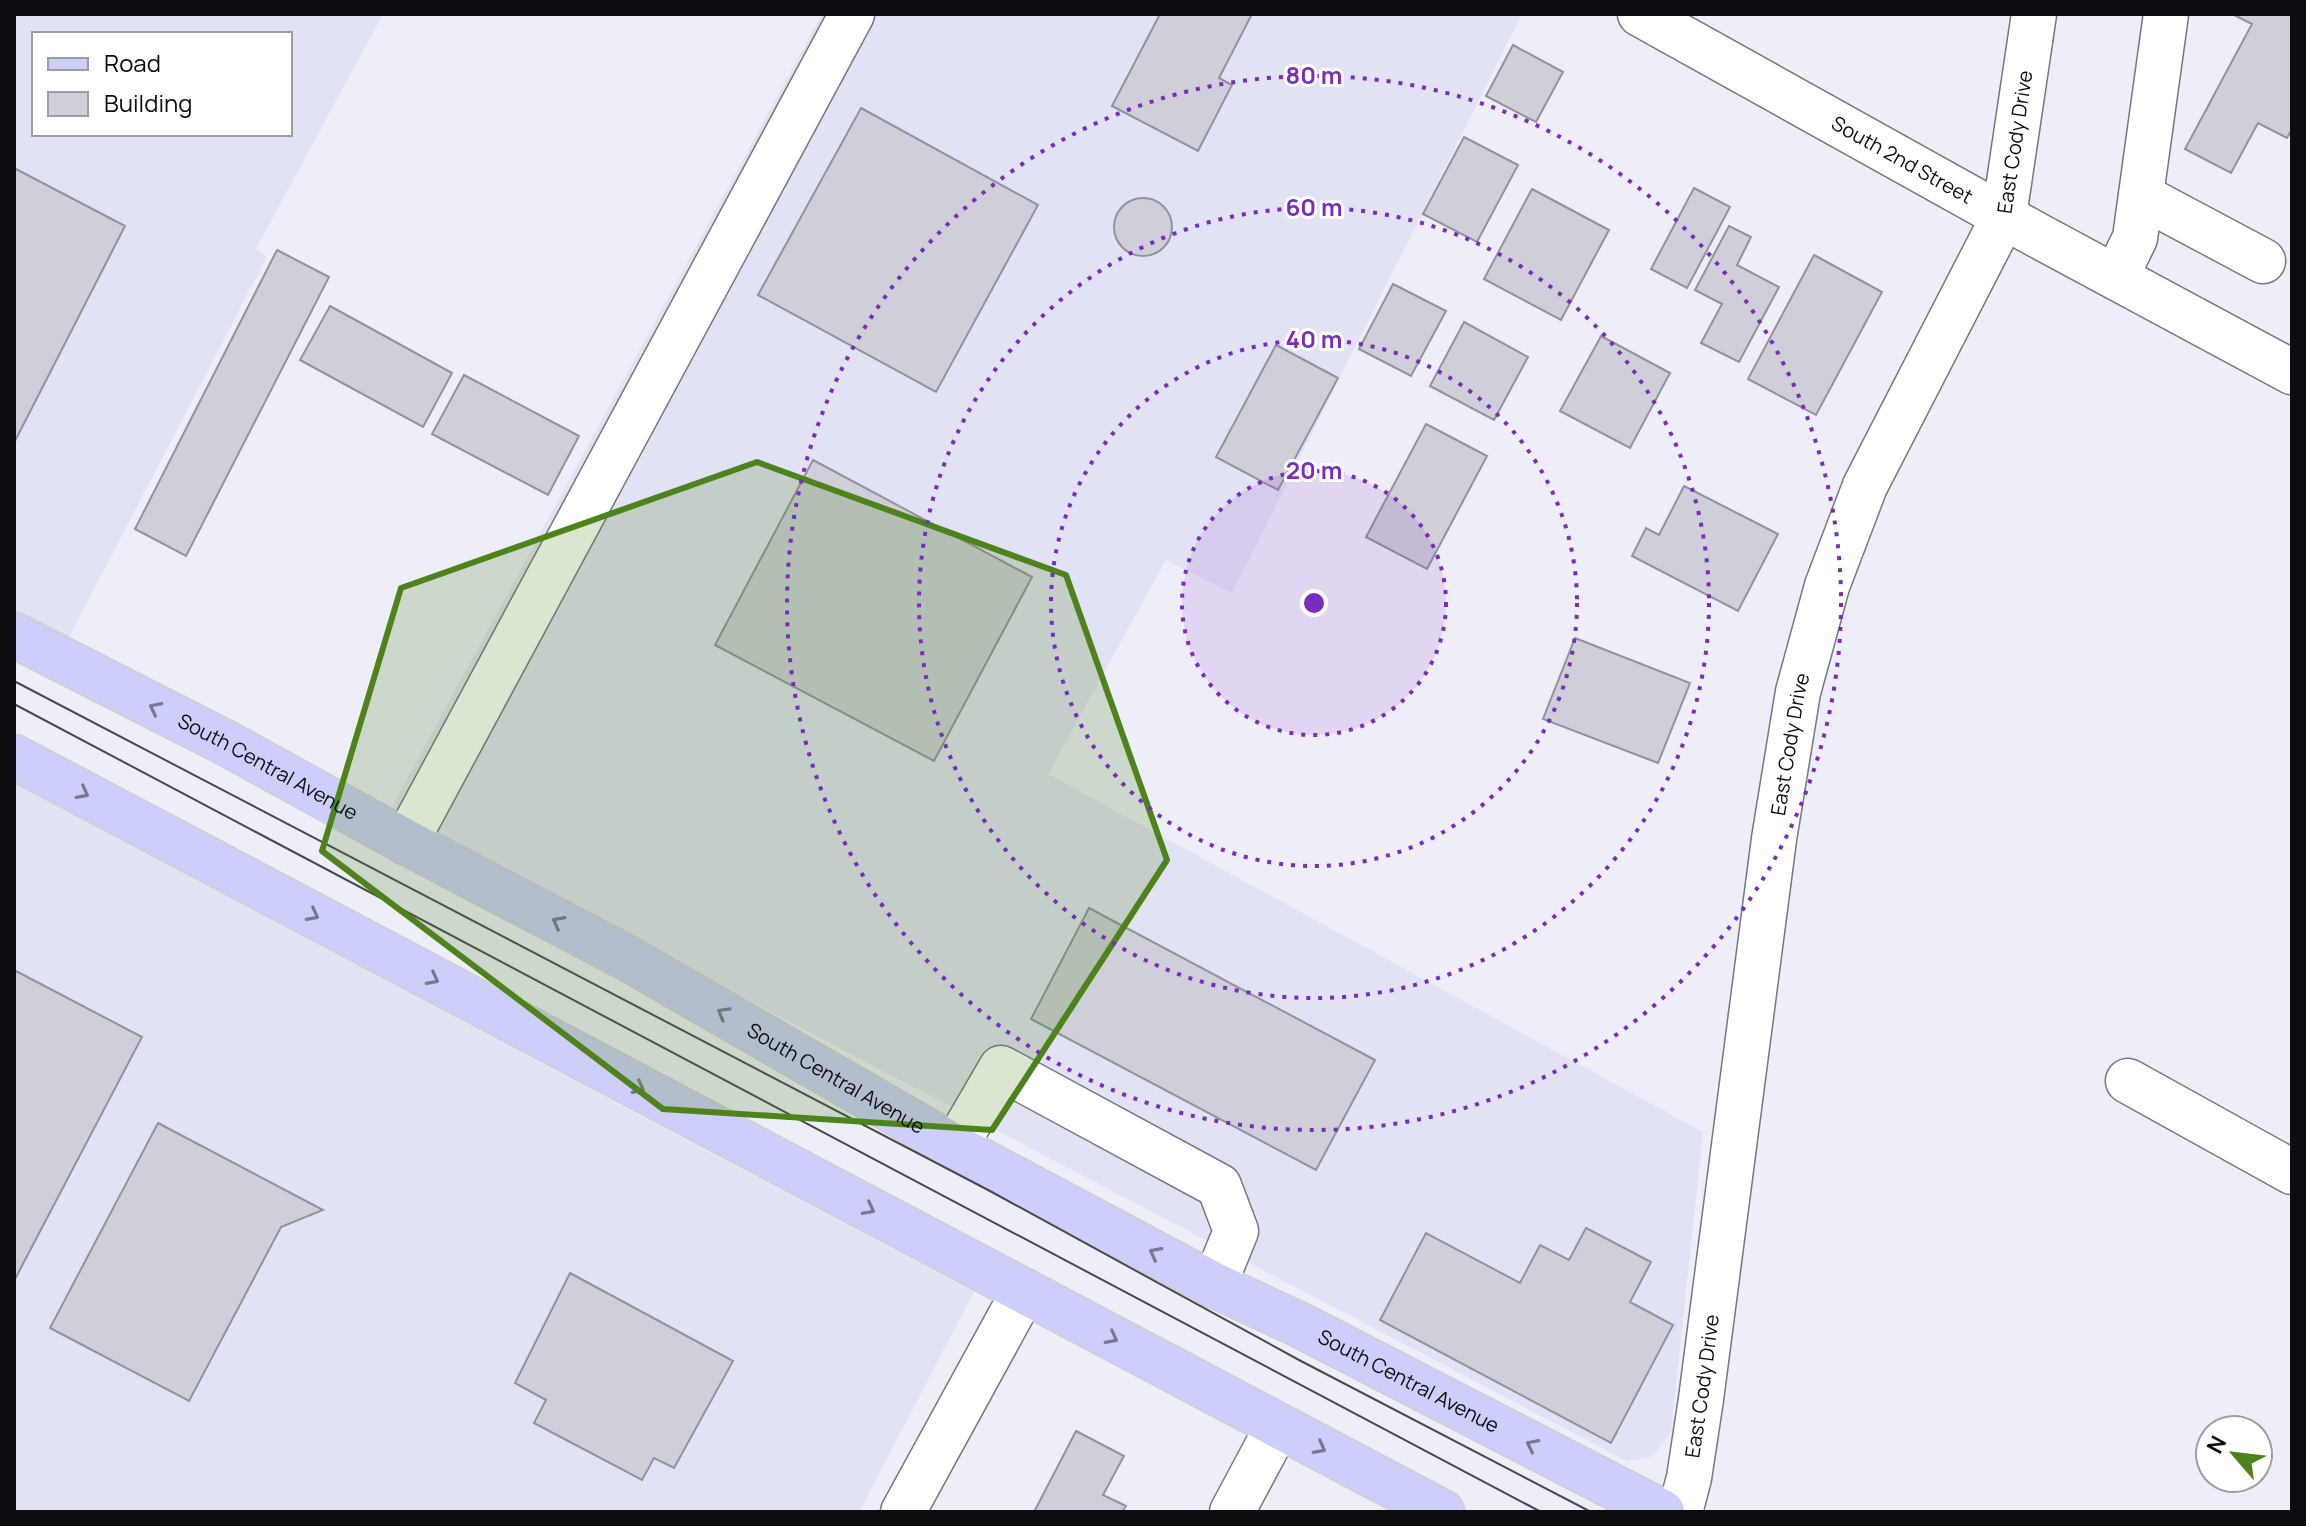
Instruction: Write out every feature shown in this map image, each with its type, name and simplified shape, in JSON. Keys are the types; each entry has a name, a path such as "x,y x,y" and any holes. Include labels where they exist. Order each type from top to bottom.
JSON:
{"main road":[{"name":"South Central Avenue","path":"14,635 228,744 627,958 955,1147 1214,1285 1300,1325 1662,1512"},
{"path":"14,757 1442,1512"}],"street":[{"path":"406,842 852,14"},
{"name":"South 2nd Street","path":"1640,14 2292,372"},
{"path":"2116,277 2135,238 2166,14"},
{"name":"East Cody Drive","path":"1680,1512 1689,1478 1701,1399 1774,839 1798,692 1827,586 1865,486 2004,216 2021,20"},
{"path":"2141,196 2263,261"},
{"path":"955,1147 1001,1068 1219,1186 1236,1231 1214,1285"},
{"path":"2128,1081 2292,1172"},
{"path":"903,1512 1024,1291"},
{"path":"1232,1512 1278,1426"}],"highlighted area":[{"path":"757,462 1066,575 1167,860 992,1130 663,1109 322,851 401,588"}],"shaded area":[{"path":"14,14 383,14 256,249 267,257 68,639 14,610"},
{"path":"822,14 1522,14 1232,593 1166,560 1048,774 1703,1132 1671,1432 1652,1457 1627,1461 389,812"},
{"path":"14,784 974,1292 859,1512 14,1512"}],"building":[{"path":"1160,14 1252,14 1219,78 1232,85 1198,151 1112,106"},
{"path":"2232,14 2292,14 2292,129 2287,138 2258,123 2231,173 2185,149 2252,24"},
{"path":"1513,45 1563,72 1536,122 1486,96"},
{"path":"861,108 1038,205 936,392 758,295"},
{"path":"1464,137 1518,165 1477,242 1423,214"},
{"path":"14,168 125,226 14,443"},
{"path":"1694,188 1730,207 1687,288 1651,269"},
{"path":"1532,189 1609,230 1561,320 1484,279"},
{"path":"1143,198 1163,207 1172,227 1163,247 1143,256 1123,247 1114,227 1123,207"},
{"path":"1729,226 1751,237 1737,265 1779,287 1739,362 1701,343 1722,304 1695,290"},
{"path":"277,250 329,277 186,556 135,529"},
{"path":"1814,255 1882,292 1816,415 1748,379"},
{"path":"1393,284 1446,311 1411,376 1359,349"},
{"path":"330,306 452,373 423,427 300,360"},
{"path":"1464,322 1528,357 1494,420 1430,386"},
{"path":"1601,336 1670,373 1630,448 1560,411"},
{"path":"1276,345 1338,378 1278,490 1216,457"},
{"path":"464,375 579,436 548,495 432,434"},
{"path":"1426,424 1487,456 1427,569 1366,537"},
{"path":"813,460 1032,577 934,761 715,645"},
{"path":"1684,486 1778,534 1738,611 1632,556 1646,528 1659,535"},
{"path":"1575,638 1690,683 1658,763 1543,719"},
{"path":"1089,908 1375,1060 1316,1170 1031,1019"},
{"path":"14,970 142,1037 14,1281"},
{"path":"158,1123 323,1210 281,1227 189,1401 50,1328"},
{"path":"1586,1228 1651,1262 1630,1302 1673,1325 1611,1443 1380,1320 1426,1233 1520,1283 1540,1245 1569,1260"},
{"path":"570,1273 733,1361 674,1468 654,1458 642,1480 534,1423 546,1400 515,1383"},
{"path":"1076,1431 1124,1456 1103,1495 1126,1506 1122,1512 1034,1512"}],"tram line":[{"path":"14,681 990,1191 1299,1360 1591,1512"},
{"path":"14,704 1541,1512"}]}
